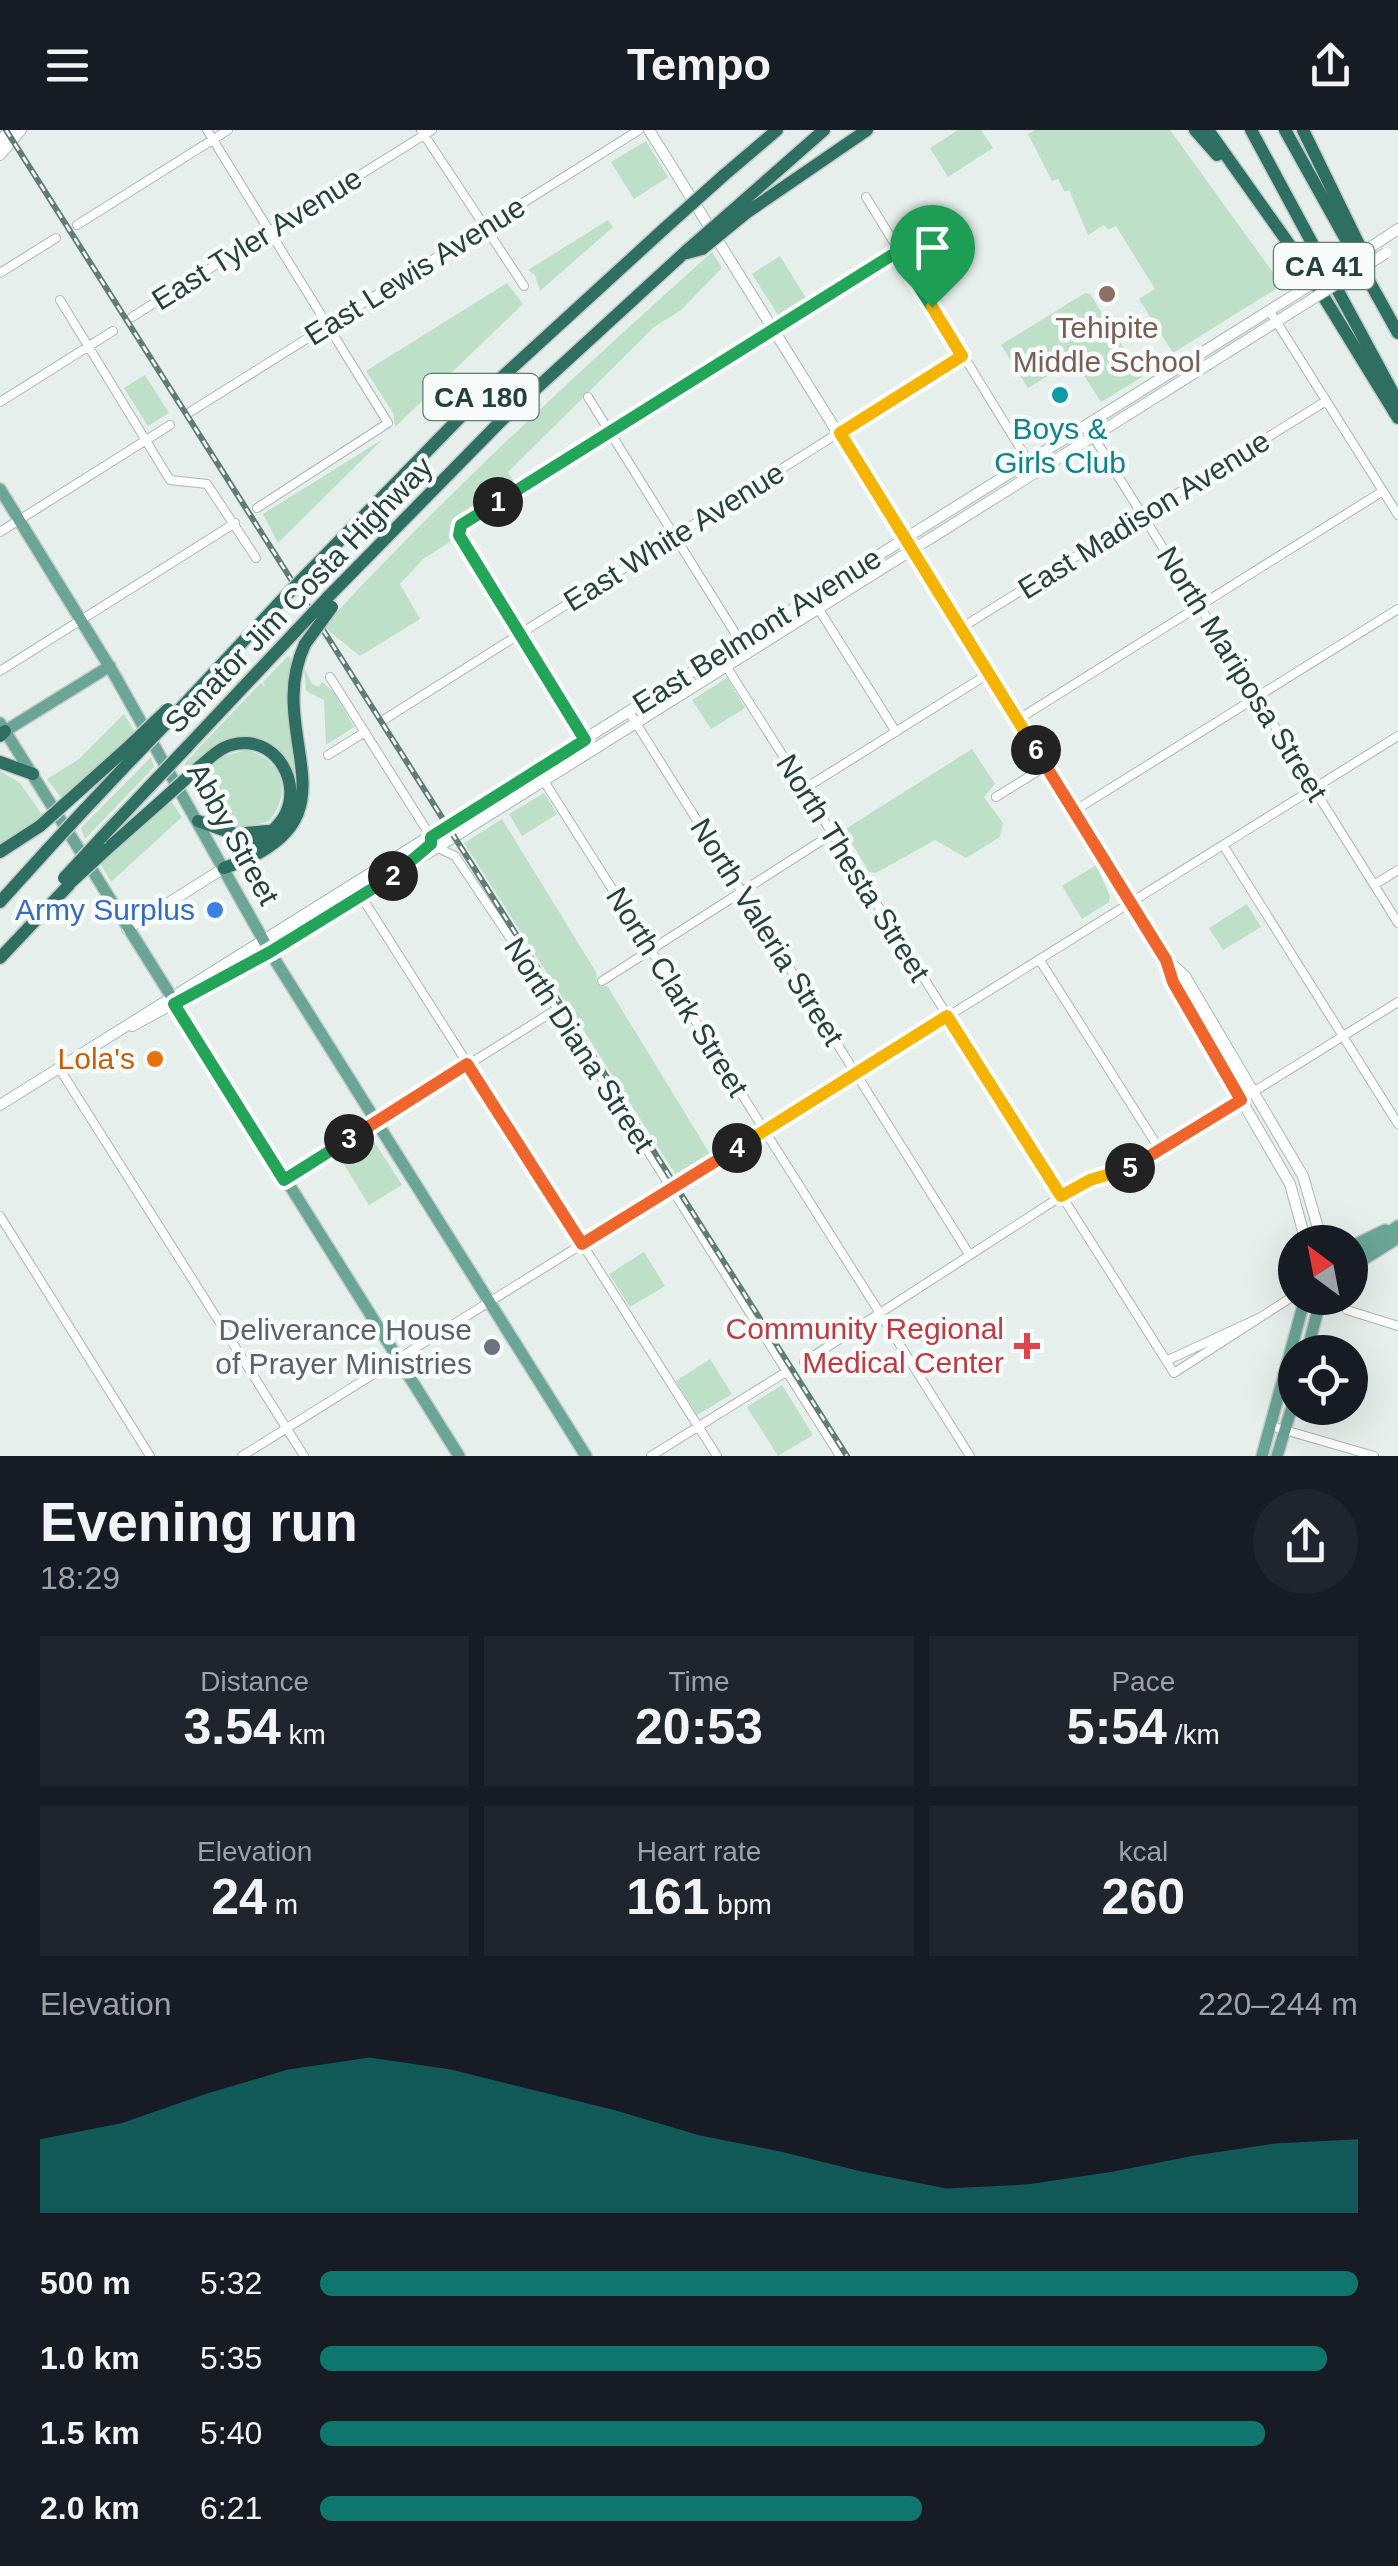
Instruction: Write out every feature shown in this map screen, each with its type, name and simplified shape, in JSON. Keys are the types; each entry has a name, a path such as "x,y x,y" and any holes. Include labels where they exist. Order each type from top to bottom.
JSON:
{"highway":[{"path":"723,176 764,130"},
{"name":"Senator Jim Costa Highway","path":"0,902 129,754 464,414 664,228 777,130"},
{"path":"743,209 824,130"},
{"path":"743,209 866,130"},
{"path":"830,154 876,130"},
{"path":"1196,130 1264,210"},
{"path":"1208,130 1328,301 1398,418"},
{"name":"CA 41","path":"1251,130 1398,402"},
{"name":"CA 41","path":"1285,130 1398,333"},
{"path":"1303,130 1398,324"},
{"name":"Senator Jim Costa Highway","path":"0,946 104,844 149,788 295,632 330,603 406,518 544,380 683,254 702,249 743,209"},
{"path":"224,868 278,840 300,811 304,790 293,685 305,644 330,603"},
{"path":"104,844 199,767 236,744 268,750 285,768 291,786 281,821 224,868"},
{"path":"0,852 40,826 129,754"},
{"path":"0,762 32,774"},
{"path":"198,821 244,836 259,834 281,821"},
{"path":"0,958 66,882"}],"main road":[{"path":"649,130 1166,960 1173,982 1296,1197 1302,1225"},
{"path":"0,142 19,132"},
{"path":"0,155 19,132"},
{"name":"East Belmont Avenue","path":"0,1104 117,1031 267,947 588,746 636,723 818,608 1028,460 1398,230"},
{"name":"East Belmont Avenue","path":"357,890 408,866 411,857 432,842 544,781 629,712 740,641 1093,436 1398,245"},
{"name":"Abby Street","path":"0,488 110,666 267,947 586,1456"},
{"path":"110,666 1,731 32,774 459,1456"},
{"path":"127,928 224,868"},
{"path":"1166,960 1185,976 1303,1176 1318,1225"},
{"path":"1368,1239 1398,1226"},
{"path":"1368,1246 1398,1226"},
{"path":"1368,1257 1398,1238"},
{"path":"1262,1456 1300,1315"},
{"path":"1277,1456 1287,1425"}],"street":[{"path":"207,130 388,424 258,508"},
{"path":"77,224 228,130"},
{"name":"East Lewis Avenue","path":"190,412 638,130"},
{"path":"426,132 483,228 524,286"},
{"name":"East Tyler Avenue","path":"132,317 426,132"},
{"path":"866,197 1028,460"},
{"path":"0,273 56,238"},
{"path":"588,746 458,530 897,252"},
{"path":"60,300 170,480 207,484 256,558"},
{"path":"1269,310 1398,515"},
{"path":"0,402 113,330"},
{"name":"East White Avenue","path":"386,719 962,356"},
{"path":"588,397 740,641"},
{"name":"East Madison Avenue","path":"961,628 1326,401"},
{"name":"North Mariposa Street","path":"1086,424 1398,923"},
{"path":"0,532 170,425"},
{"path":"1017,720 1382,490"},
{"path":"0,671 235,523"},
{"path":"818,608 896,732"},
{"path":"1074,811 1398,609"},
{"name":"North Thesta Street","path":"726,666 1174,1373 1261,1317"},
{"path":"804,790 988,674"},
{"name":"North Diana Street","path":"330,677 434,842 455,856 557,1008 840,1456"},
{"name":"North Valeria Street","path":"629,712 969,1254"},
{"path":"328,755 365,732"},
{"path":"242,1456 1398,736"},
{"path":"996,797 1046,766"},
{"name":"North Clark Street","path":"544,781 970,1456"},
{"path":"602,981 832,834"},
{"path":"1223,845 1398,1124"},
{"path":"1374,884 1398,870"},
{"path":"357,890 716,1456"},
{"path":"1039,958 1160,1150"},
{"path":"804,1362 1061,1196 1160,1150 1398,1002"},
{"path":"284,1180 557,1008"},
{"path":"59,1068 304,1456"},
{"path":"0,1216 150,1456"},
{"path":"1166,1361 1278,1306"},
{"path":"1363,1315 1398,1326"},
{"path":"651,1456 786,1372"},
{"path":"1271,1426 1374,1456"}],"green space":[{"path":"958,130 981,130 993,148 948,177 930,148"},
{"path":"1035,130 1170,130 1282,285 1173,353 1139,299 1155,289 1116,226 1108,230 1104,225 1088,235 1069,190 1065,192 1058,179 1052,181 1028,134"},
{"path":"646,141 668,177 634,199 611,162"},
{"path":"608,220 613,227 540,291 535,275 528,270"},
{"path":"712,252 722,268 681,310 654,327 508,472 515,483 454,523 453,540 423,559 400,584 420,619 360,656 330,632 326,627 335,614 472,474"},
{"path":"780,256 806,298 778,315 752,274"},
{"path":"507,283 523,304 395,427 393,413 366,371"},
{"path":"1085,293 1090,294 1142,377 1101,402 1074,360 1028,388 1001,345"},
{"path":"145,375 169,413 148,426 124,388"},
{"path":"383,439 278,543 263,514"},
{"path":"288,656 293,660 286,705 296,781 256,739 187,772 185,763 194,754 198,757 194,753 261,683 265,687 263,682"},
{"path":"304,667 312,684 319,687 322,682 334,692 354,727 326,745 324,700 306,691"},
{"path":"727,678 745,708 711,729 692,700"},
{"path":"124,714 135,732 62,799 47,779 79,759"},
{"path":"972,749 995,784 984,797 1003,823 1000,837 966,858 935,840 876,873 869,872 844,830"},
{"path":"246,750 269,761 282,788 281,799 269,821 241,829 215,815 192,782 221,757"},
{"path":"151,757 154,767 85,839 81,828"},
{"path":"0,771 20,783 43,816 0,846"},
{"path":"544,793 557,814 522,836 509,814"},
{"path":"170,800 182,817 111,882 101,865 103,860"},
{"path":"502,819 596,972 597,983 608,987 710,1154 676,1175 464,843"},
{"path":"1096,865 1109,902 1082,919 1062,886"},
{"path":"1247,904 1261,927 1223,950 1209,928"},
{"path":"370,1135 402,1185 369,1205 338,1155"},
{"path":"644,1252 665,1286 630,1307 609,1274"},
{"path":"710,1359 732,1394 697,1415 676,1381"},
{"path":"782,1385 813,1435 778,1456 747,1407"}],"railway":[{"path":"6,130 847,1456"}],"place":[{"name":"Tehipite Middle School","path":"1107,294"},
{"name":"Boys & Girls Club","path":"1060,395"},
{"name":"Army Surplus","path":"215,910"},
{"name":"Lola's","path":"155,1059"},
{"name":"Community Regional Medical Center","path":"1027,1346"},
{"name":"Deliverance House of Prayer Ministries","path":"492,1347"}],"route":[{"path":"897,252 932,307 962,356 840,433 1166,960 1173,982 1241,1100 1134,1166 1090,1180 1061,1196 947,1016 582,1244 467,1064 284,1180 174,1004 270,952 408,866 411,857 432,842 431,837 585,740 460,537 460,526 897,252"}]}
